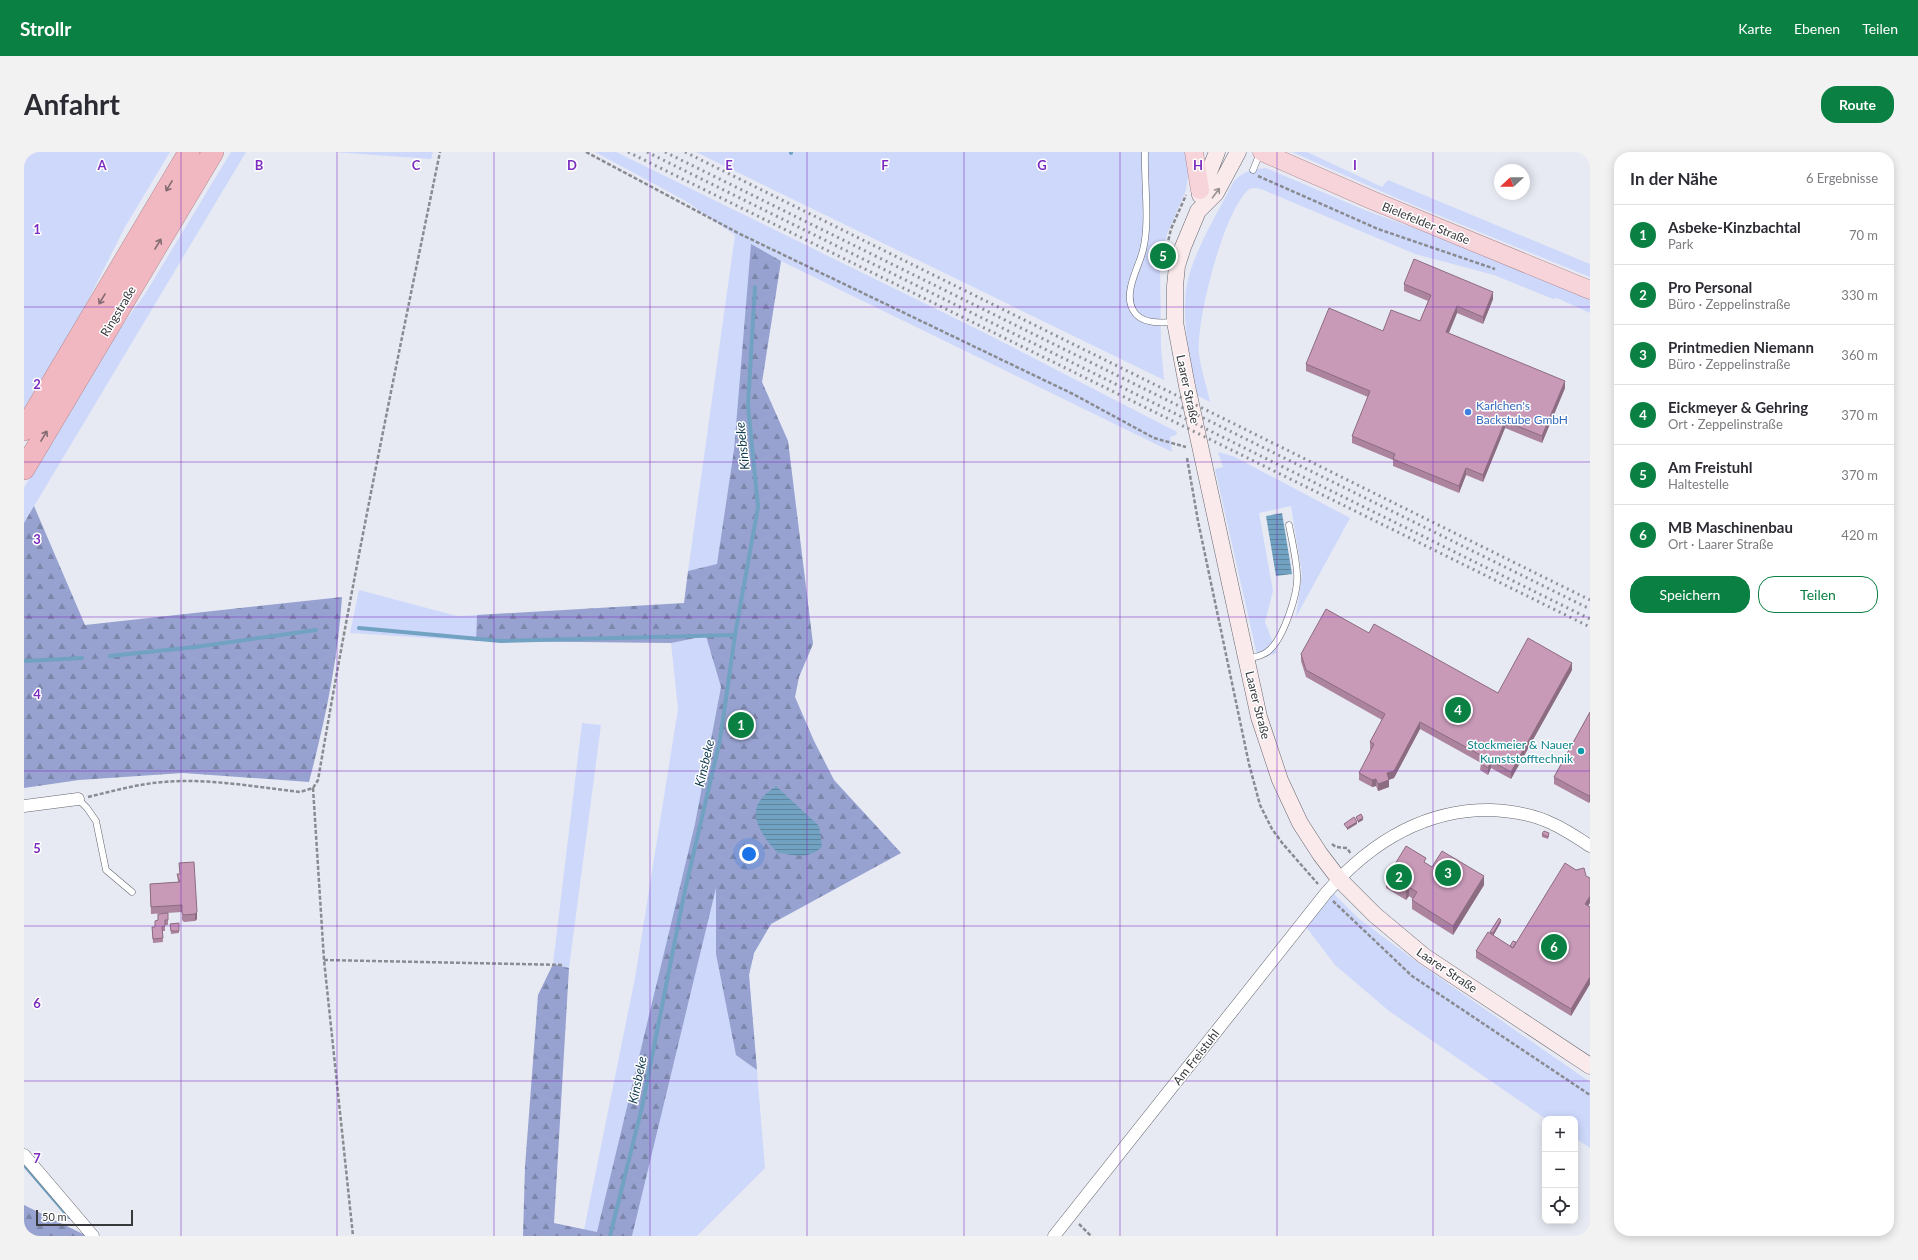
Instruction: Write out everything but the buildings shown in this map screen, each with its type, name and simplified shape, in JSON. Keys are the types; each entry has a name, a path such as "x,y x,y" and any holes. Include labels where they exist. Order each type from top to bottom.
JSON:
{"highway":[{"name":"Ringstraße","path":"24,430 189,152"},
{"name":"Ringstraße","path":"24,469 213,152"}],"main road":[{"path":"1194,152 1200,190"},
{"name":"Laarer Straße","path":"1217,152 1200,190 1198,210 1182,247 1177,266 1174,302 1175,322 1187,386 1259,717 1280,780 1300,823 1339,879 1375,915 1424,956 1590,1066"},
{"name":"Laarer Straße","path":"1198,210 1216,193 1238,152"},
{"name":"Bielefelder Straße","path":"1261,152 1374,201 1590,290"}],"street":[{"path":"24,806 78,799"},
{"name":"Am Freistuhl","path":"1054,1236 1326,894 1356,862 1383,842 1406,828 1433,817 1458,811 1500,810 1532,816 1552,823 1590,846"},
{"path":"24,1155 93,1236"}],"lane":[{"path":"1145,152 1145,233 1143,250 1131,288 1131,308 1136,315 1147,321 1175,322"},
{"path":"1253,170 1261,152"},
{"path":"1247,660 1267,652 1280,636 1288,617 1296,590 1297,574 1289,525"},
{"path":"78,799 87,808 96,821 106,870 132,892"}],"path":[{"path":"353,1236 324,960 313,788 318,780 366,515 440,152"},
{"path":"586,152 740,234 1073,394 1154,438 1202,450"},
{"path":"1253,170 1255,175 1378,229 1502,271"},
{"path":"78,799 133,787 175,781 211,782 300,792 313,788"},
{"path":"1326,894 1412,976 1590,1095"},
{"path":"324,960 564,965"},
{"path":"1070,1215 1091,1236"}],"shaded area":[{"path":"24,152 170,152 125,227 68,340 24,413"},
{"path":"231,152 246,152 24,523 24,488 106,348 145,294"},
{"path":"333,152 433,152 431,159"},
{"path":"595,152 616,152 981,331 1177,432 1176,435 1170,437 1172,452 781,261 762,382 788,441 813,644 799,677 795,697 814,741 834,780 901,853 771,924 754,953 749,975 765,1168 697,1236 581,1236 584,1230 635,978 678,709 671,643 706,636 711,566 688,571 735,235 684,200"},
{"path":"696,152 1187,152 1188,176 1186,190 1167,234 1160,264 1161,347 1164,380"},
{"path":"1292,152 1307,152 1382,187 1388,180 1590,264 1590,277 1401,200"},
{"path":"1266,168 1367,211 1455,243 1590,298 1590,313 1557,298 1553,299 1494,275 1415,254 1261,189 1252,188 1247,191 1238,204 1220,244 1202,318 1199,338 1199,354 1210,402 1198,396 1186,334 1185,302 1190,272 1204,237 1234,181 1248,171"},
{"path":"1218,452 1235,457 1350,518 1296,617 1302,574 1291,506 1259,513 1273,591 1265,622 1277,653 1258,659 1215,469 1223,467"},
{"path":"1282,513 1292,574 1276,576 1266,516"},
{"path":"359,590 457,616 477,615 476,641 350,633"},
{"path":"582,723 601,725 569,968 553,964"},
{"path":"776,786 819,826 822,847 817,851 802,856 778,853 763,835 757,821 757,806 761,799"},
{"path":"1334,894 1358,918 1414,960 1590,1082 1590,1148 1578,1140 1578,1116 1542,1116 1389,1011 1335,965 1306,927"}],"green space":[{"path":"751,244 781,261 762,382 788,441 813,644 799,677 795,697 814,741 834,780 901,853 771,924 754,953 749,975 757,1070 736,1055 716,954 716,888 632,1236 523,1236 525,1167 538,995 553,964 569,968 554,1223 597,1232 695,824 721,687 706,636 671,643 476,641 477,615 684,603 688,571 717,564 734,450"},
{"path":"34,506 85,625 342,597 330,690 309,782 183,773 79,780 24,788 24,523"},
{"path":"24,1205 87,1236 24,1236"}],"waterway":[{"name":"Kinsbeke","path":"610,1236 642,1107 685,890 720,740 735,635 758,507 748,405 755,287"},
{"path":"359,628 501,641 735,635"},
{"path":"110,656 195,647 316,630"},
{"path":"24,661 82,658"},
{"path":"26,1167 69,1217"}],"railway":[{"path":"628,152 1590,627"},
{"path":"647,152 1590,619"},
{"path":"665,152 1590,609"},
{"path":"685,152 1590,600"}],"place":[{"name":"Am Freistuhl","path":"1163,256"},
{"name":"Karlchen's Backstube GmbH","path":"1468,412"},
{"name":"Eickmeyer & Gehring","path":"1458,710"},
{"name":"Asbeke-Kinzbachtal","path":"741,725"},
{"name":"Stockmeier & Nauer Kunststofftechnik","path":"1581,751"},
{"name":"Printmedien Niemann","path":"1448,873"},
{"name":"Pro Personal","path":"1399,877"},
{"name":"MB Maschinenbau","path":"1554,947"}]}
